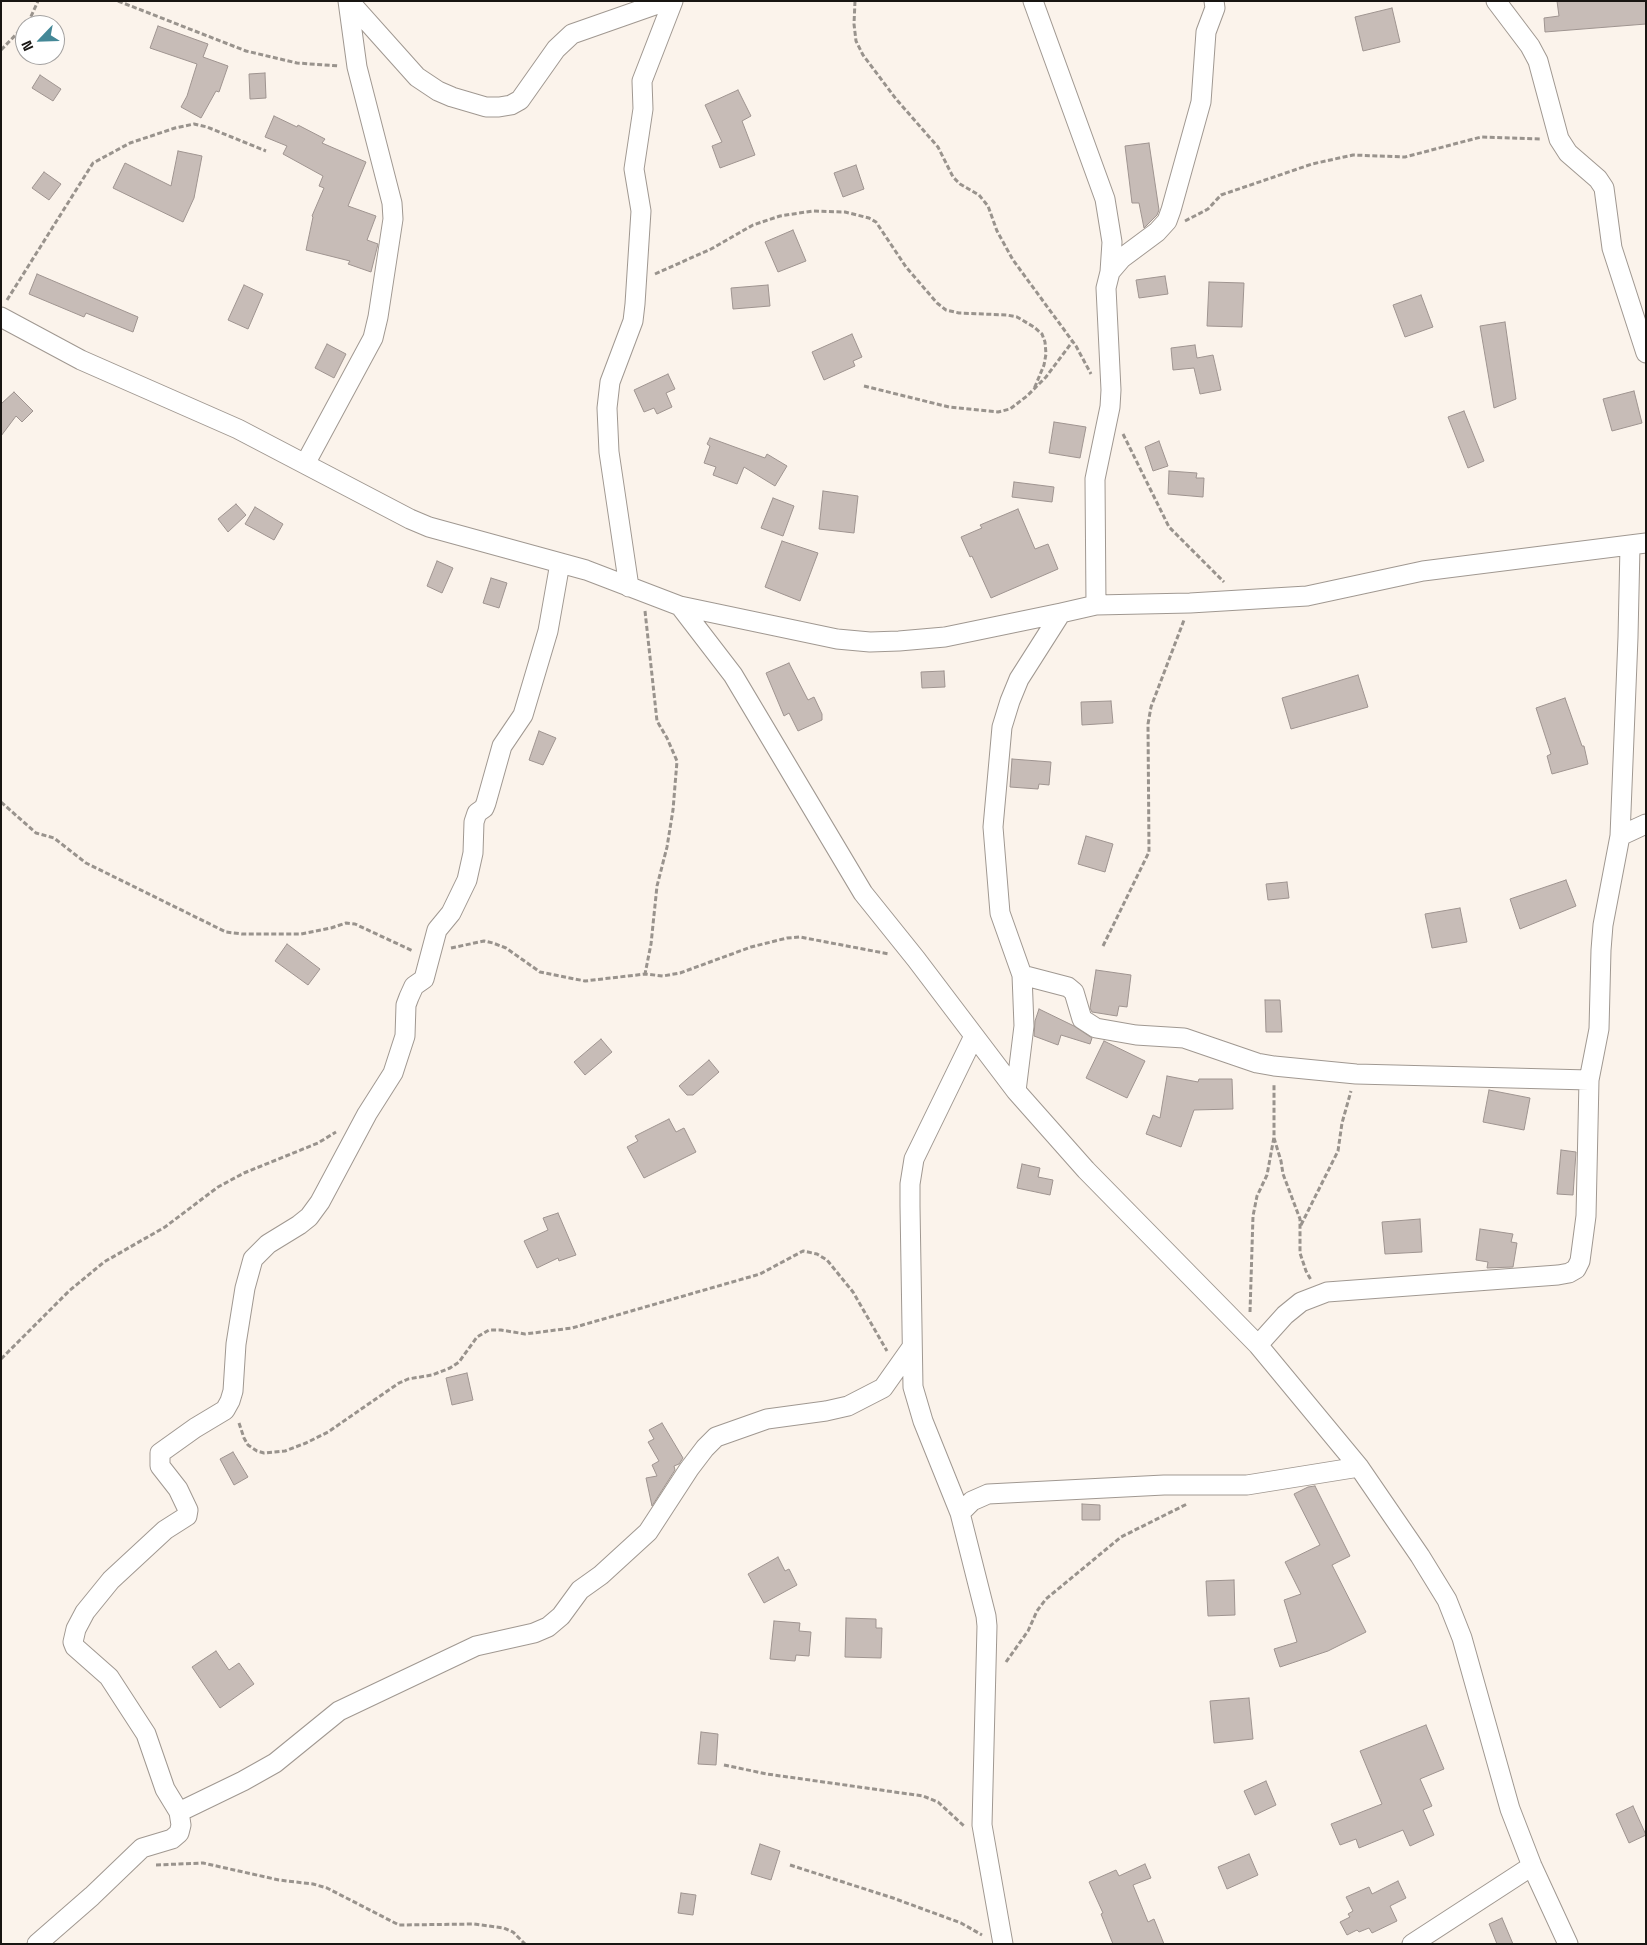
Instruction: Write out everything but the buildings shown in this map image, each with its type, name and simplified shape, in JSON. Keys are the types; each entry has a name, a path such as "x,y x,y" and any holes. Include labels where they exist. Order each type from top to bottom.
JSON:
{"street":[{"path":"305,464 373,338 393,220 392,203 357,67 348,1"},
{"path":"348,1 417,77 438,91 486,107 510,105 520,100 556,49 572,34 666,1"},
{"path":"636,589 609,452 608,408 610,382 633,322 641,211 634,169 644,109 642,81 673,1"},
{"path":"1033,1 1105,199 1112,242 1110,272 1105,296 1110,407 1095,478 1096,605"},
{"path":"1496,1 1530,46 1538,61 1559,139 1568,153 1598,179 1604,188 1612,248 1646,353"},
{"path":"1110,272 1130,251 1157,232 1167,221 1201,102 1206,32 1217,4"},
{"path":"4,309 81,360 238,429 390,510 429,527 560,563 680,606 837,639 870,642 945,637 1061,614 1096,605 1190,603 1307,596 1423,571 1638,545 1628,637 1620,836 1603,925 1598,1028 1589,1080 1586,1216 1580,1261 1576,1269 1570,1273 1558,1275 1327,1292 1301,1302 1253,1340"},
{"path":"37,1944 92,1896 142,1848 172,1839 179,1833 182,1824 179,1812 165,1789 146,1734 112,1682 75,1648 73,1642 76,1629 85,1612 111,1580 165,1530 187,1516 188,1510 178,1489 160,1466 160,1453 195,1428 225,1410 232,1395 236,1344 245,1288 253,1258 268,1244 299,1225 320,1202 367,1114 393,1072 405,1036 406,1005 414,986 424,979 437,930 451,913 467,880 473,854 474,822 477,813 484,808 486,803 502,746 523,715 548,631 560,563"},
{"path":"680,606 733,675 863,893 916,959 1016,1091 1086,1170 1253,1340 1359,1466 1447,1600 1462,1638 1510,1809 1532,1866 1568,1944"},
{"path":"1016,1091 1024,1026 1022,976 1005,932 1000,913 997,895 993,826 1002,727 1019,679 1061,614"},
{"path":"1620,836 1646,824"},
{"path":"1022,976 1068,988 1074,992 1082,1019 1096,1028 1136,1036 1184,1038 1257,1063 1356,1074 1589,1080"},
{"path":"974,1036 914,1160 910,1184 912,1347 913,1387 918,1405 960,1513 987,1626 982,1826 995,1941"},
{"path":"179,1812 243,1781 274,1763 339,1711 476,1646 534,1634 548,1627 561,1616 580,1590 601,1575 648,1532 688,1469 716,1437 766,1419 848,1406 883,1388 912,1347"},
{"path":"960,1513 972,1501 988,1494 1164,1485 1247,1485 1359,1466"},
{"path":"1412,1944 1532,1866"}],"path":[{"path":"1,50 29,21 38,1"},
{"path":"118,1 246,51 297,63 357,67"},
{"path":"855,1 854,24 856,40 866,60 938,148 953,177 960,184 979,195 988,206 997,231 1013,260 1072,341 1095,381"},
{"path":"4,309 93,163 130,143 174,128 194,124 207,127 266,151"},
{"path":"1157,232 1192,219 1208,209 1221,195 1312,164 1353,155 1405,157 1481,137 1559,139"},
{"path":"636,283 753,226 780,216 821,211 845,212 869,218 876,222 906,268 936,303 946,310 959,313 1018,317 1030,323 1042,334 1046,354 1044,365 1034,388"},
{"path":"864,386 949,407 998,412 1017,405 1046,377 1072,341"},
{"path":"1110,407 1169,527 1243,600"},
{"path":"636,589 653,676 655,715 677,761 674,810 657,886 651,944 645,974"},
{"path":"1104,946 1149,852 1148,724 1151,707 1190,603"},
{"path":"1253,1340 1252,1216 1257,1196 1267,1175 1274,1137 1274,1066"},
{"path":"1301,1225 1338,1151 1342,1123 1356,1074"},
{"path":"1,1359 69,1291 104,1262 165,1228 218,1187 244,1172 318,1143 367,1114"},
{"path":"1274,1137 1283,1174 1300,1220 1300,1252 1306,1271 1314,1284 1327,1292"},
{"path":"232,1395 241,1432 248,1445 264,1453 285,1451 328,1432 399,1383 432,1375 455,1365 476,1338 489,1330 525,1334 572,1328 760,1274 803,1251 817,1254 827,1260 853,1292 897,1369"},
{"path":"985,1691 1028,1631 1037,1611 1046,1599 1122,1537 1184,1506 1199,1496 1208,1485"},
{"path":"724,1765 767,1774 923,1796 938,1802 985,1845"},
{"path":"155,1865 203,1863 279,1880 313,1884 327,1888 398,1925 474,1924 504,1928 513,1932 525,1944"},
{"path":"790,1865 893,1898 961,1923 995,1941"}]}
